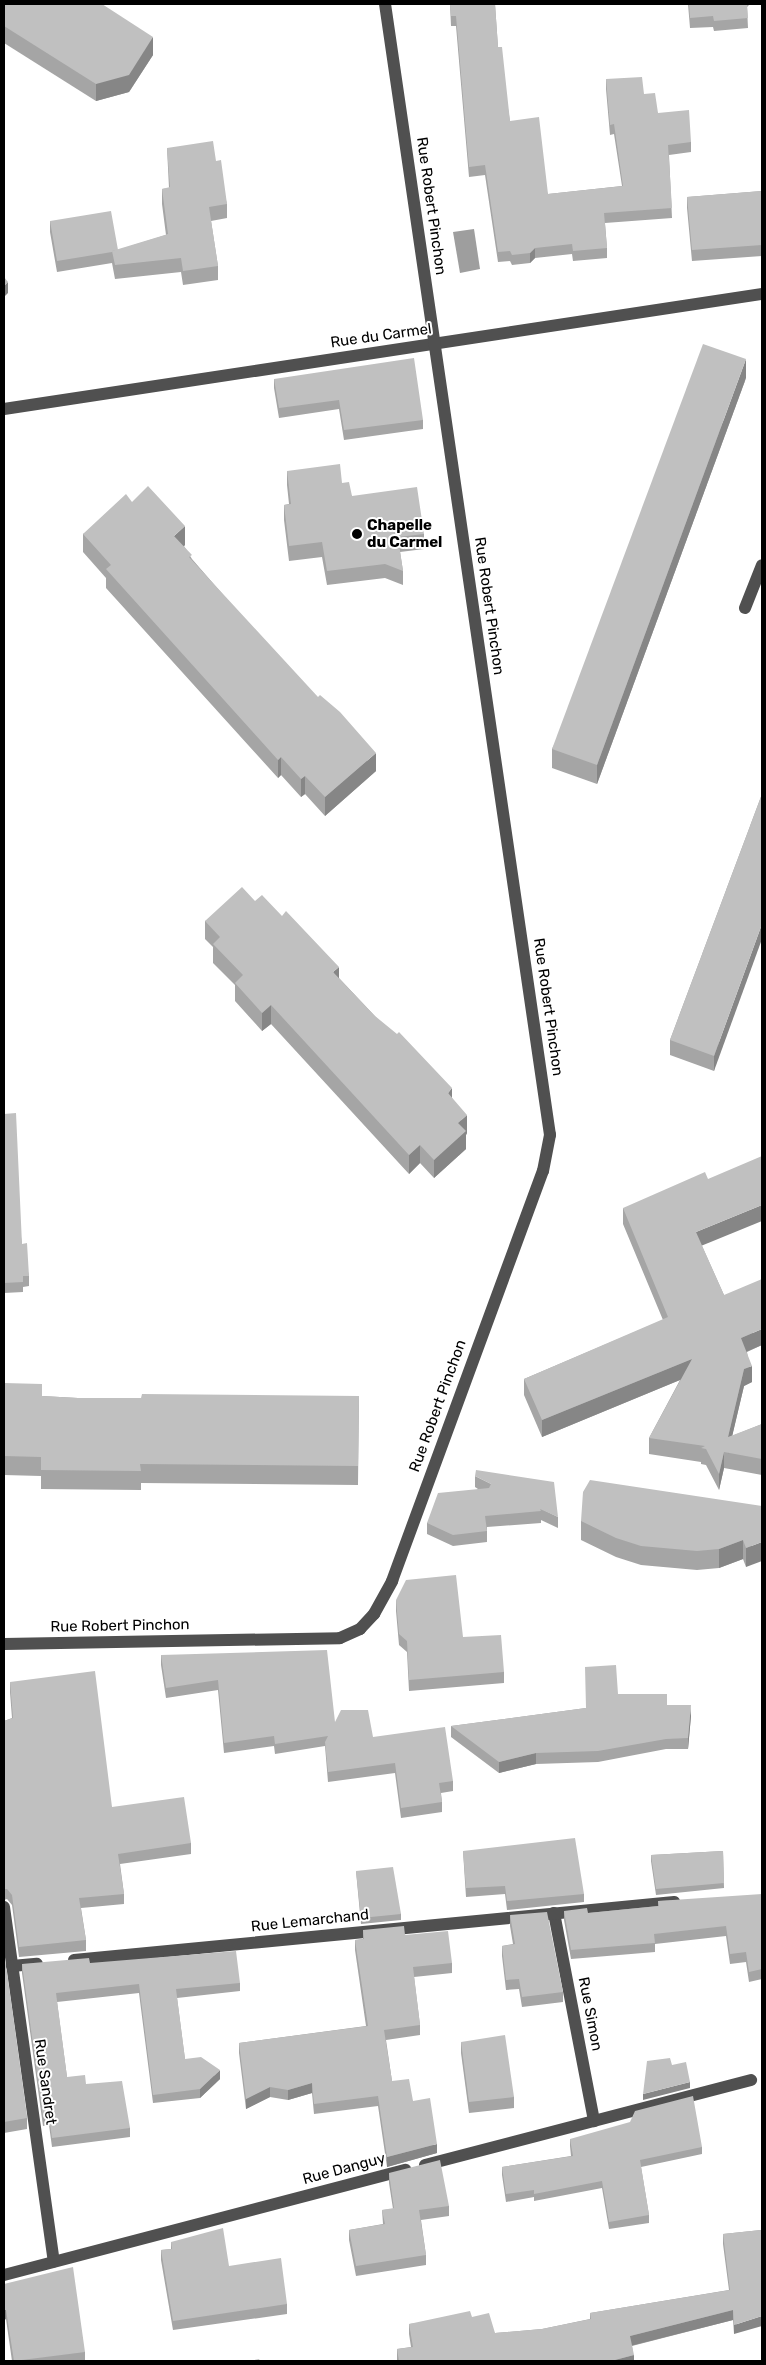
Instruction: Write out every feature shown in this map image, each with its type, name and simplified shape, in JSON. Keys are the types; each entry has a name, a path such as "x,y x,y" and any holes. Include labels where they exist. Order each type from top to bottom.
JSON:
{"street":[{"name":"Rue Robert Pinchon","path":"4,1644 340,1638 360,1629 374,1614 392,1581 543,1171 550,1135 385,4"},
{"name":"Rue du Carmel","path":"4,409 762,294"},
{"path":"745,608 762,565"},
{"name":"Rue Lemarchand","path":"12,1966 691,1900"},
{"name":"Rue Sandret","path":"4,1907 54,2261"},
{"name":"Rue Simon","path":"554,1914 594,2121"},
{"name":"Rue Danguy","path":"4,2275 751,2080"}],"shaded area":[{"path":"474,229 480,269 460,273 453,232"}],"building":[{"path":"4,4 102,4 153,37 129,75 96,84 4,26"},
{"path":"450,4 495,4 498,47 502,47 510,121 539,117 548,194 623,186 614,124 610,125 606,79 642,77 644,94 655,93 658,113 689,110 691,142 668,145 672,208 604,213 607,248 573,251 572,244 535,248 530,253 512,255 510,251 498,252 485,165 469,167 456,16 451,16"},
{"path":"689,4 747,4 748,18 714,21 713,16 690,18"},
{"path":"213,141 216,161 221,160 227,204 209,207 218,266 183,271 181,258 115,265 112,251 168,234 162,189 170,187 167,148"},
{"path":"762,191 762,245 692,250 687,197"},
{"path":"111,211 118,250 57,261 50,221"},
{"path":"4,277 8,282 4,286"},
{"path":"703,344 746,359 597,765 552,749"},
{"path":"414,358 423,420 344,430 339,400 279,408 274,379"},
{"name":"Chapelle du Carmel","path":"340,464 342,483 349,482 352,496 417,487 424,534 398,537 403,571 385,564 327,571 322,542 289,546 284,505 291,504 287,471"},
{"path":"148,486 185,526 174,536 192,555 189,557 318,697 320,695 340,712 376,753 325,797 305,776 301,779 281,757 278,760 106,569 111,565 83,534 126,494 132,502"},
{"path":"762,794 762,924 714,1056 670,1040"},
{"path":"242,887 255,901 262,895 282,916 286,911 339,967 333,972 375,1016 397,1034 399,1032 452,1088 448,1093 467,1115 458,1123 466,1131 434,1160 420,1145 409,1155 271,1005 262,1013 235,983 243,975 213,944 220,937 205,921"},
{"path":"16,1113 22,1244 27,1243 29,1276 23,1276 23,1282 4,1283 4,1114"},
{"path":"762,1156 762,1205 696,1232 724,1295 762,1279 762,1329 741,1338 752,1366 744,1369 728,1437 762,1424 762,1459 724,1452 719,1474 706,1449 701,1448 705,1446 649,1438 692,1359 542,1420 524,1379 668,1317 623,1208 705,1172 708,1179"},
{"path":"4,1383 42,1384 42,1396 78,1398 141,1398 142,1394 359,1396 358,1466 140,1464 141,1471 41,1470 41,1457 4,1456"},
{"path":"476,1470 554,1482 558,1517 540,1509 541,1511 485,1516 487,1531 453,1535 427,1523 438,1493 489,1488 491,1484 475,1476"},
{"path":"590,1480 762,1506 762,1542 746,1548 743,1540 719,1549 697,1551 641,1546 616,1538 581,1521 583,1492"},
{"path":"456,1575 463,1637 501,1635 504,1672 409,1680 407,1641 399,1634 396,1600 406,1580"},
{"path":"327,1650 335,1722 341,1710 368,1710 373,1737 445,1727 453,1781 439,1783 442,1802 401,1808 395,1763 328,1772 325,1742 328,1736 275,1744 274,1736 224,1743 218,1680 166,1688 161,1655"},
{"path":"616,1665 618,1694 667,1694 667,1705 691,1705 688,1738 666,1739 598,1751 536,1753 499,1762 451,1726 586,1708 585,1667"},
{"path":"95,1671 112,1807 184,1797 191,1843 118,1854 124,1894 79,1898 86,1940 19,1947 12,1895 7,1889 4,1889 4,1721 13,1718 10,1682"},
{"path":"575,1838 584,1894 507,1901 505,1886 466,1888 463,1851"},
{"path":"723,1851 724,1883 656,1889 651,1855"},
{"path":"393,1867 401,1914 361,1918 356,1871"},
{"path":"762,1894 762,1969 749,1972 746,1952 730,1954 726,1926 654,1934 655,1943 571,1950 564,1911 587,1908 588,1913 659,1906 658,1901"},
{"path":"547,1912 563,1992 522,1997 519,1979 506,1980 502,1946 515,1944 510,1915"},
{"path":"404,1926 405,1935 448,1931 452,1963 413,1967 420,2025 384,2030 392,2081 409,2079 413,2101 430,2098 437,2144 387,2157 378,2096 314,2104 312,2083 288,2090 270,2087 246,2099 239,2043 368,2026 355,1940 364,1939 363,1930"},
{"path":"236,1951 240,1983 176,1989 185,2059 201,2057 220,2070 200,2089 153,2095 139,1984 56,1993 67,2077 85,2075 86,2084 122,2081 130,2128 52,2138 49,2116 43,2117 22,1964 89,1958 90,1963"},
{"path":"4,1953 27,2118 4,2122"},
{"path":"505,2035 514,2097 469,2102 461,2042"},
{"path":"670,2058 672,2065 686,2062 690,2082 643,2094 647,2061"},
{"path":"693,2096 702,2147 640,2160 649,2215 609,2222 602,2181 534,2194 534,2190 506,2194 502,2167 573,2156 570,2139 630,2122 635,2111"},
{"path":"440,2160 449,2206 419,2210 426,2255 356,2266 349,2230 385,2224 382,2210 394,2208 389,2173"},
{"path":"223,2228 229,2266 281,2258 287,2304 173,2321 161,2250 172,2249 171,2242"},
{"path":"761,2230 762,2316 734,2325 733,2310 630,2336 634,2355 611,2361 399,2361 397,2349 413,2347 409,2324 470,2311 472,2317 489,2313 495,2333 542,2329 591,2319 590,2313 730,2290 723,2234"},
{"path":"73,2267 85,2352 14,2361 6,2310 4,2310 4,2284"}],"place":[{"name":"Chapelle du Carmel","path":"357,534"}]}
